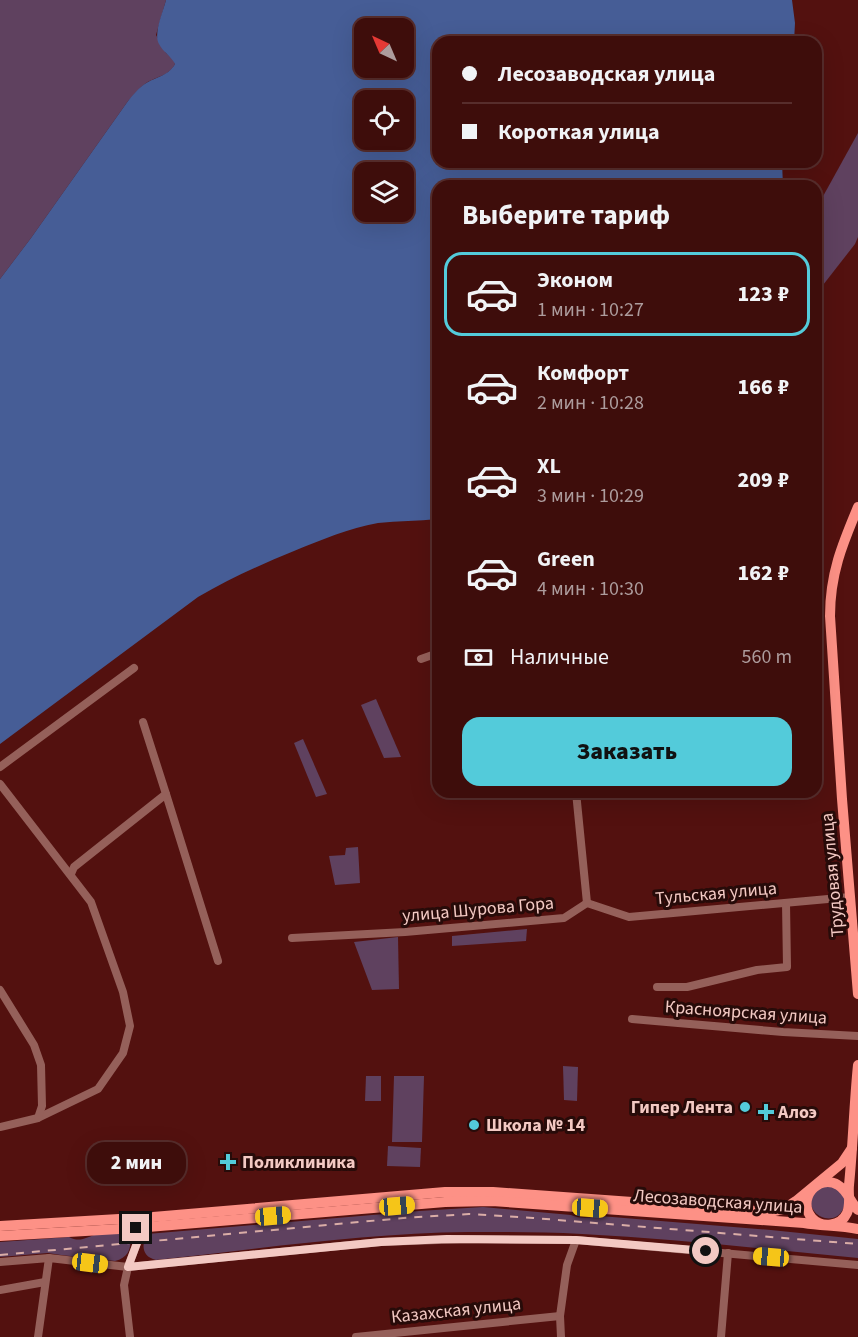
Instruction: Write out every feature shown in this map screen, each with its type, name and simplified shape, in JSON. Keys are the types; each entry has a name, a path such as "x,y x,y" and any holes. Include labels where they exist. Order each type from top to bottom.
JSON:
{"main road":[{"name":"Трудовая улица","path":"858,507 836,562 830,594 832,649 858,994"},
{"path":"852,1148 845,1160 808,1195 807,1208 814,1220 827,1225 837,1223 849,1207 858,1065"},
{"path":"814,1188 821,1183 834,1183 841,1187 858,1210"},
{"name":"Лесозаводская улица","path":"1,1229 445,1192 493,1192 771,1212 788,1207 814,1188"},
{"name":"Лесозаводская улица","path":"1,1229 136,1228 445,1202 492,1201 858,1228"}],"street":[{"path":"421,659 432,655"},
{"path":"0,767 134,668"},
{"path":"143,722 218,961"},
{"path":"0,784 91,902 123,992 130,1026 123,1053 98,1089 38,1118 0,1127"},
{"path":"71,874 74,867 166,794"},
{"path":"577,798 587,903"},
{"name":"Тульская улица","path":"587,903 629,916 850,897"},
{"name":"улица Шурова Гора","path":"292,938 405,932 564,918 587,903"},
{"path":"657,987 687,987 757,970 787,967 786,903"},
{"path":"0,990 34,1045 41,1065 42,1106 38,1118"},
{"name":"Красноярская улица","path":"632,1019 858,1036"},
{"path":"130,1337 124,1285 137,1243 136,1228"},
{"path":"0,1262 49,1258 128,1267 381,1242 467,1239 576,1240 858,1265"},
{"path":"561,1337 560,1316 567,1264 576,1240"},
{"path":"721,1337 728,1253"},
{"path":"38,1337 49,1258"},
{"path":"0,1290 45,1282"},
{"name":"Казахская улица","path":"356,1337 560,1316"}],"shaded area":[{"path":"0,0 166,0 156,35 175,64 166,73 143,85 128,101 0,279"},
{"path":"858,133 858,237 822,286 822,198"},
{"path":"376,699 401,757 384,758 361,705"},
{"path":"303,739 327,794 316,797 294,743"},
{"path":"358,847 360,883 335,885 329,856 345,855 346,848"},
{"path":"527,929 526,941 452,946 452,936"},
{"path":"398,937 399,989 372,990 354,942"},
{"path":"563,1066 578,1067 577,1101 564,1100"},
{"path":"366,1076 381,1076 381,1101 365,1101"},
{"path":"394,1076 424,1076 422,1142 392,1142"},
{"path":"388,1146 421,1148 420,1167 387,1166"},
{"path":"833,1185 845,1197 844,1206 838,1216 821,1217 813,1209 811,1197 816,1189"},
{"path":"483,1207 582,1218 600,1216 858,1239 858,1258 720,1244 525,1232 390,1235 156,1260 148,1256 144,1250 147,1234"},
{"path":"100,1233 127,1233 130,1236 129,1249 123,1258 115,1261 48,1253 0,1257 0,1242 69,1237 80,1239"}],"water":[{"path":"166,0 792,0 794,36 432,36 432,168 782,168 783,180 432,180 432,519 378,523 356,528 282,556 222,584 198,597 0,744 0,279 136,91 168,72 175,64 161,47 157,35"}],"railway":[{"path":"0,1255 469,1214 858,1244"}],"place":[{"name":"Гипер Лента","path":"745,1107"},
{"name":"Алоэ","path":"766,1112"},
{"name":"Школа № 14","path":"474,1125"},
{"name":"Поликлиника","path":"228,1162"}],"route":[{"path":"136,1228 137,1243 128,1267 381,1242 447,1239 576,1240 706,1251"}]}
